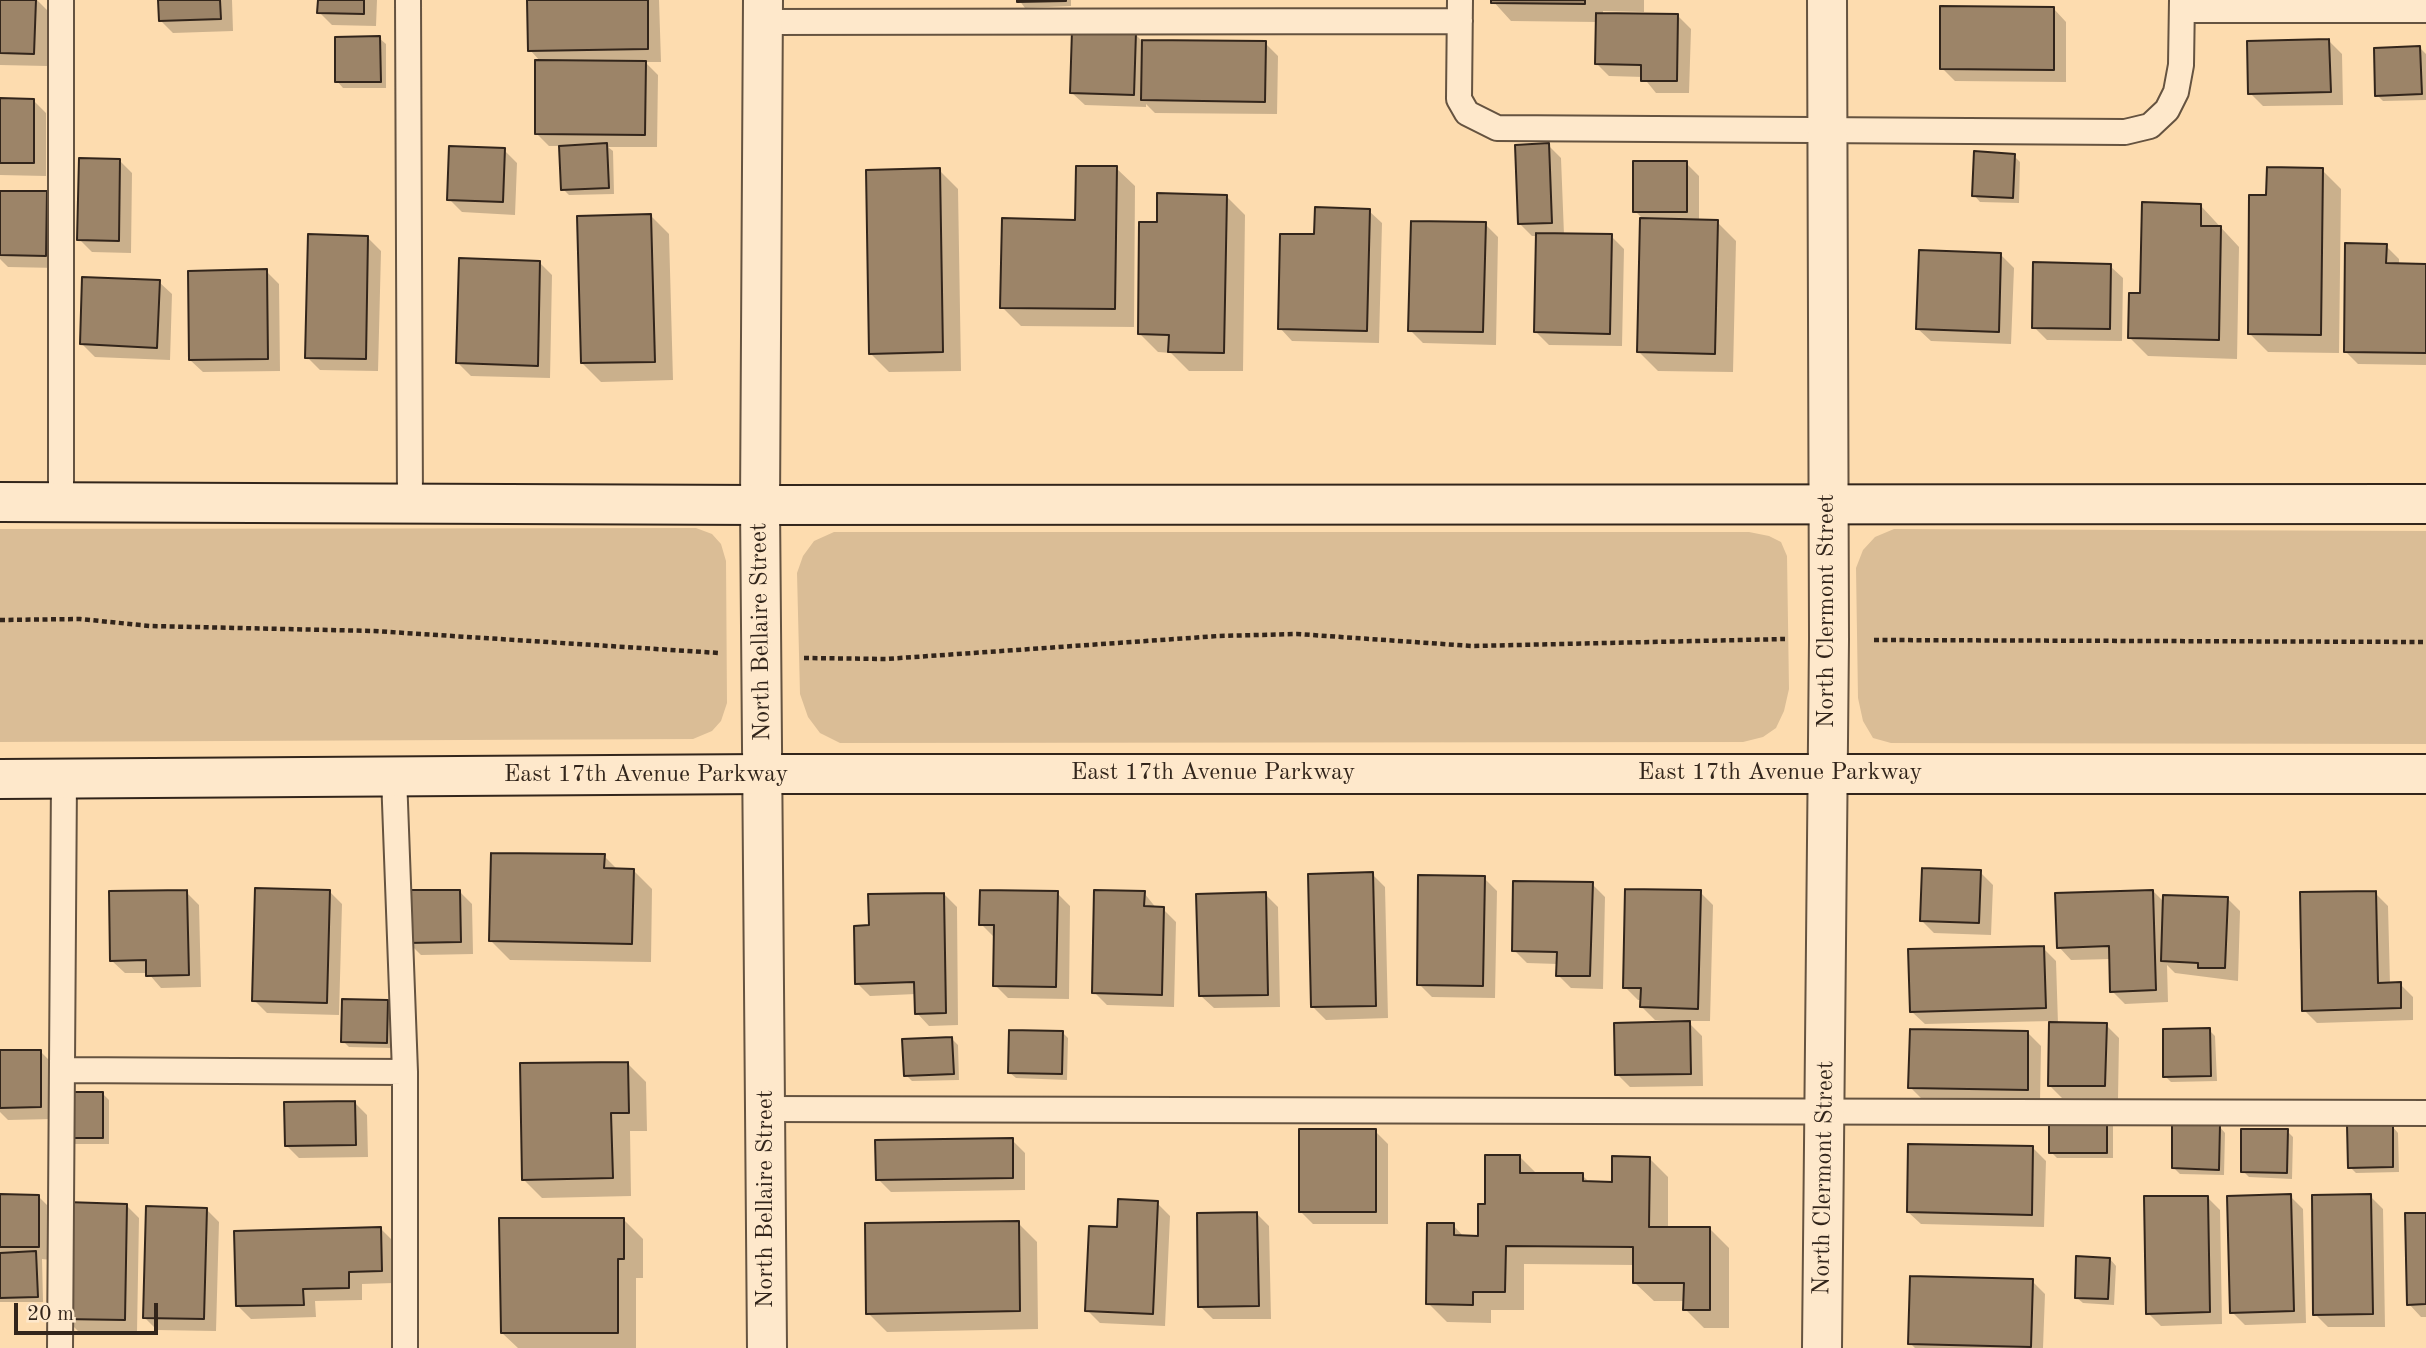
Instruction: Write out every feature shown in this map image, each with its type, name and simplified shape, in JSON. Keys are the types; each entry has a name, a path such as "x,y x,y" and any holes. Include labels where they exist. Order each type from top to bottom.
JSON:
{"main road":[{"name":"North Clermont Street","path":"1822,1348 1829,639 1827,0"},
{"name":"North Bellaire Street","path":"763,11 760,505 767,1348"},
{"path":"0,502 760,505 1828,502 2426,504"},
{"name":"East 17th Avenue Parkway","path":"0,779 763,774 2426,774"}],"lane":[{"path":"61,0 61,502"},
{"path":"408,0 410,503"},
{"path":"763,11 1460,10 1459,99 1467,113 1497,128 2125,132 2150,126 2167,110 2176,92 2181,65 2182,5 2426,10"},
{"path":"394,776 405,1072 405,1348"},
{"path":"60,1348 64,779"},
{"path":"63,1070 405,1072"},
{"path":"765,1110 2426,1113"}],"path":[{"path":"0,621 80,619 150,626 374,631 762,658 886,659 1217,636 1284,635 1472,646 1829,639 2426,642"}],"shaded area":[{"path":"696,528 712,534 721,544 726,561 727,703 721,721 712,731 693,739 0,742 0,529"},
{"path":"1894,529 2426,531 2426,744 1891,743 1873,738 1863,721 1858,698 1856,568 1863,550 1875,537"},
{"path":"834,532 1749,532 1769,536 1781,542 1787,556 1789,689 1784,711 1776,728 1763,737 1743,742 840,743 820,733 808,717 800,694 797,573 803,556 814,541"}],"building":[{"path":"0,0 36,0 34,54 0,53"},
{"path":"158,0 220,0 221,19 159,21"},
{"path":"318,0 364,0 364,14 317,13"},
{"path":"527,0 648,0 648,49 528,51"},
{"path":"1066,0 1066,1 1017,2"},
{"path":"1491,0 1585,0 1585,4 1491,3"},
{"path":"1940,6 2054,7 2054,70 1940,69"},
{"path":"1596,13 1678,14 1677,81 1641,81 1641,65 1595,64"},
{"path":"1072,30 1136,32 1134,95 1070,93"},
{"path":"380,36 381,82 335,82 335,37"},
{"path":"2329,39 2331,92 2248,94 2247,41"},
{"path":"1142,40 1266,41 1265,102 1141,100"},
{"path":"2420,46 2422,94 2375,96 2374,48"},
{"path":"535,60 646,61 645,135 535,134"},
{"path":"0,98 34,99 34,163 0,163"},
{"path":"607,143 609,188 561,190 559,146"},
{"path":"1549,143 1552,223 1518,224 1515,145"},
{"path":"449,146 505,148 503,202 447,200"},
{"path":"1974,151 2015,154 2013,198 1972,196"},
{"path":"79,158 120,159 119,241 77,240"},
{"path":"1633,161 1687,161 1687,212 1633,212"},
{"path":"1076,166 1117,166 1115,309 1000,308 1002,218 1075,220"},
{"path":"2267,167 2323,168 2321,335 2248,334 2249,195 2266,195"},
{"path":"940,168 943,352 869,354 866,170"},
{"path":"0,191 47,191 46,256 0,255"},
{"path":"1157,193 1227,195 1224,353 1168,352 1169,335 1138,334 1139,222 1157,222"},
{"path":"2142,202 2201,204 2201,226 2221,226 2219,340 2128,338 2129,293 2140,293"},
{"path":"1315,207 1370,209 1367,331 1278,329 1280,234 1314,234"},
{"path":"651,214 655,362 581,363 577,216"},
{"path":"1640,218 1718,220 1715,354 1637,352"},
{"path":"1411,221 1486,222 1483,332 1408,331"},
{"path":"1536,233 1612,234 1610,334 1534,332"},
{"path":"308,234 368,236 366,359 305,358"},
{"path":"2345,243 2387,244 2386,263 2426,264 2426,353 2344,352"},
{"path":"1919,250 2001,253 1999,332 1916,329"},
{"path":"459,258 540,261 538,366 456,363"},
{"path":"2033,262 2111,264 2110,329 2032,328"},
{"path":"267,269 268,359 189,360 188,271"},
{"path":"82,277 160,280 157,348 80,344"},
{"path":"491,853 605,854 604,868 634,869 632,944 489,941"},
{"path":"1922,868 1981,870 1979,923 1920,921"},
{"path":"1373,872 1376,1006 1311,1007 1308,874"},
{"path":"1418,875 1485,876 1483,986 1417,985"},
{"path":"1513,881 1593,882 1590,976 1556,976 1557,952 1512,951"},
{"path":"255,888 330,890 327,1003 252,1001"},
{"path":"1625,889 1701,890 1698,1009 1640,1007 1641,988 1623,988"},
{"path":"187,890 189,975 146,976 146,960 110,961 109,891"},
{"path":"405,890 460,890 461,942 407,943"},
{"path":"980,890 1058,891 1056,987 993,986 994,925 979,925"},
{"path":"1094,890 1145,891 1144,906 1164,907 1162,995 1092,993"},
{"path":"2153,890 2156,990 2110,992 2109,946 2057,948 2055,893"},
{"path":"2376,891 2378,983 2401,982 2401,1008 2302,1011 2300,892"},
{"path":"1266,892 1268,995 1199,996 1196,894"},
{"path":"944,893 946,1013 915,1014 914,982 855,984 854,926 869,925 868,894"},
{"path":"2163,895 2228,897 2225,968 2198,968 2198,963 2161,961"},
{"path":"2044,946 2046,1008 1910,1012 1908,949"},
{"path":"342,999 388,1000 387,1043 341,1042"},
{"path":"1690,1021 1691,1074 1615,1075 1614,1023"},
{"path":"2049,1022 2107,1023 2105,1086 2048,1086"},
{"path":"2210,1028 2211,1076 2163,1077 2163,1029"},
{"path":"1910,1029 2028,1031 2028,1090 1908,1088"},
{"path":"1009,1030 1063,1031 1062,1074 1008,1073"},
{"path":"952,1037 954,1074 904,1076 902,1039"},
{"path":"0,1050 41,1050 41,1107 0,1108"},
{"path":"628,1062 629,1113 611,1113 613,1178 522,1180 520,1063"},
{"path":"67,1092 103,1092 103,1138 68,1138"},
{"path":"355,1101 356,1145 285,1146 284,1102"},
{"path":"2049,1117 2107,1117 2107,1153 2049,1153"},
{"path":"2172,1123 2220,1125 2219,1170 2172,1168"},
{"path":"2347,1125 2393,1125 2393,1167 2348,1168"},
{"path":"1299,1129 1376,1129 1376,1212 1299,1212"},
{"path":"2241,1129 2288,1129 2287,1173 2241,1172"},
{"path":"1013,1138 1013,1178 876,1180 875,1140"},
{"path":"1908,1144 2033,1146 2032,1215 1907,1212"},
{"path":"1485,1155 1520,1155 1520,1173 1583,1173 1583,1181 1612,1182 1612,1156 1650,1157 1649,1227 1710,1227 1710,1310 1683,1310 1684,1283 1633,1283 1633,1247 1506,1246 1505,1292 1473,1292 1473,1305 1426,1304 1427,1223 1454,1223 1454,1235 1478,1236 1478,1204 1485,1204"},
{"path":"0,1194 39,1195 39,1247 0,1247"},
{"path":"2291,1194 2294,1311 2230,1313 2227,1196"},
{"path":"2371,1194 2373,1314 2313,1315 2312,1195"},
{"path":"2144,1196 2208,1196 2210,1312 2146,1314"},
{"path":"1118,1199 1158,1201 1153,1314 1085,1311 1089,1226 1117,1227"},
{"path":"66,1202 127,1204 125,1320 63,1319"},
{"path":"146,1206 207,1208 204,1319 143,1318"},
{"path":"1257,1212 1259,1306 1198,1307 1197,1213"},
{"path":"2405,1213 2426,1213 2426,1304 2407,1305"},
{"path":"499,1218 624,1218 624,1259 618,1259 618,1333 501,1333"},
{"path":"1019,1221 1020,1311 866,1314 865,1223"},
{"path":"381,1227 382,1271 349,1272 349,1288 303,1289 304,1305 236,1306 234,1231"},
{"path":"36,1251 38,1297 0,1298 0,1253"},
{"path":"2076,1256 2110,1258 2108,1299 2075,1298"},
{"path":"1910,1276 2033,1279 2031,1347 1908,1344"}]}
